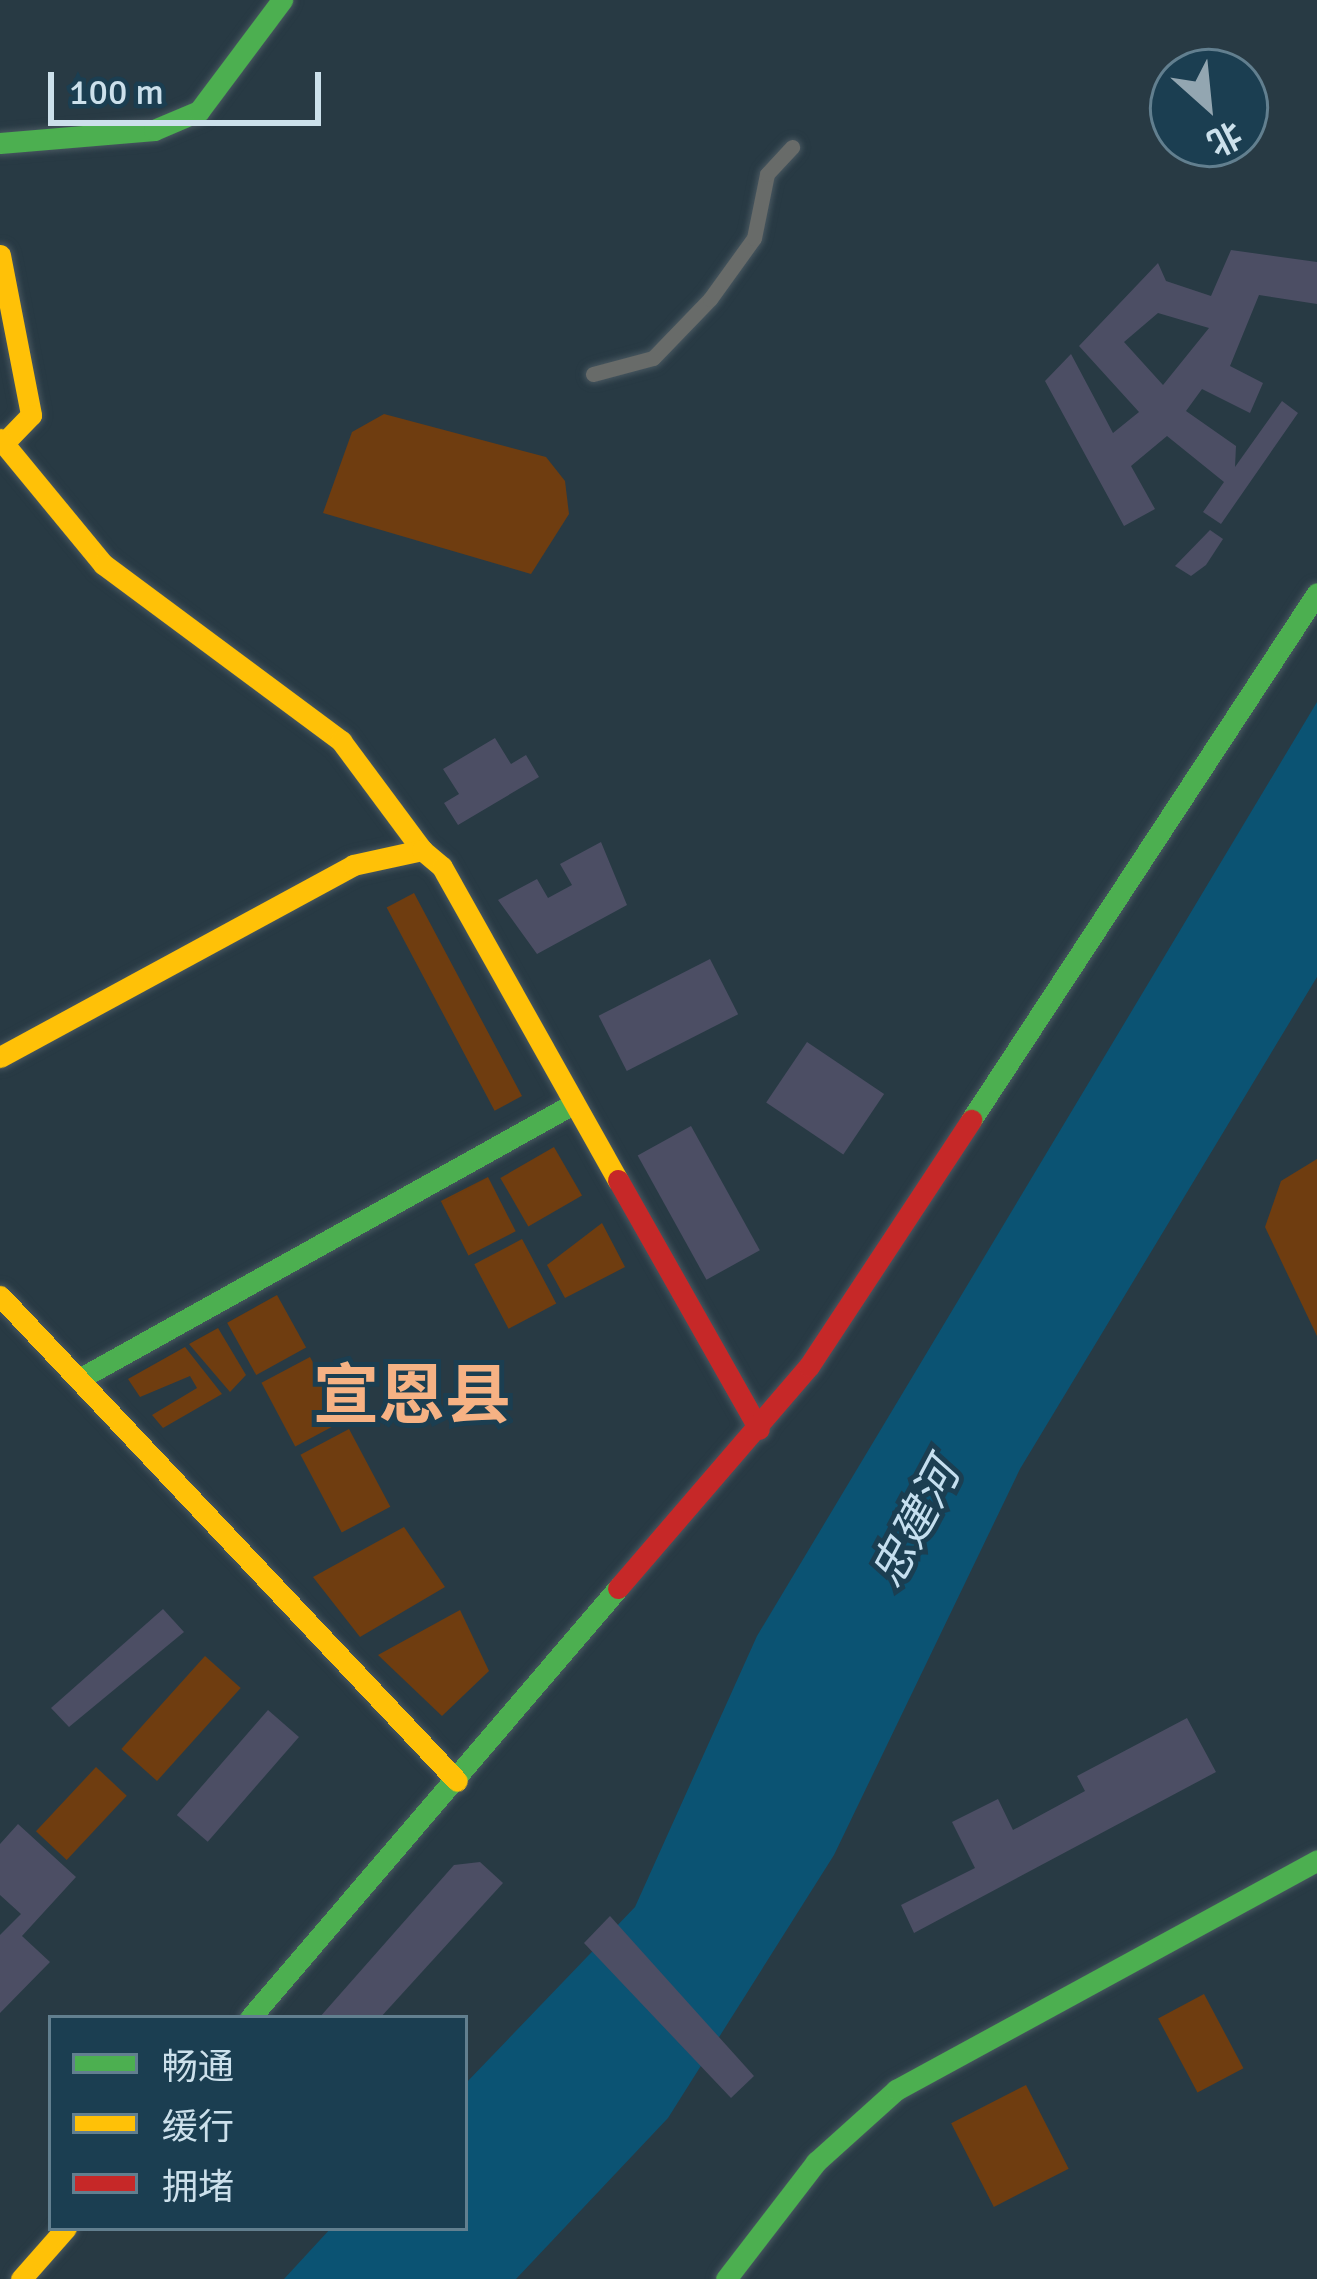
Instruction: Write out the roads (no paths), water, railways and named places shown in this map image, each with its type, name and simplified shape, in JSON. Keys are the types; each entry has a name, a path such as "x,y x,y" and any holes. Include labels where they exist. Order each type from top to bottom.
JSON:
{"street":[{"path":"0,143 154,130 199,110 282,0"},
{"path":"592,374 653,358 710,299 754,238 766,174 791,147"},
{"path":"0,255 31,415 2,442 104,564 341,741 422,850 442,867 571,1105 759,1430"},
{"path":"253,2015 759,1430 1317,593"},
{"path":"0,1057 353,865 422,850"},
{"path":"79,1379 571,1105"},
{"path":"0,1295 457,1781"},
{"path":"726,2279 816,2162 896,2090 1317,1860"},
{"path":"20,2279 63,2231"}],"water":[{"name":"忠建河","path":"1317,702 1317,977 1020,1469 834,1855 668,2118 516,2279 284,2279 328,2231 468,2231 468,2081 635,1907 757,1636"}],"district":[{"name":"宣恩县","path":"412,1397"}]}
